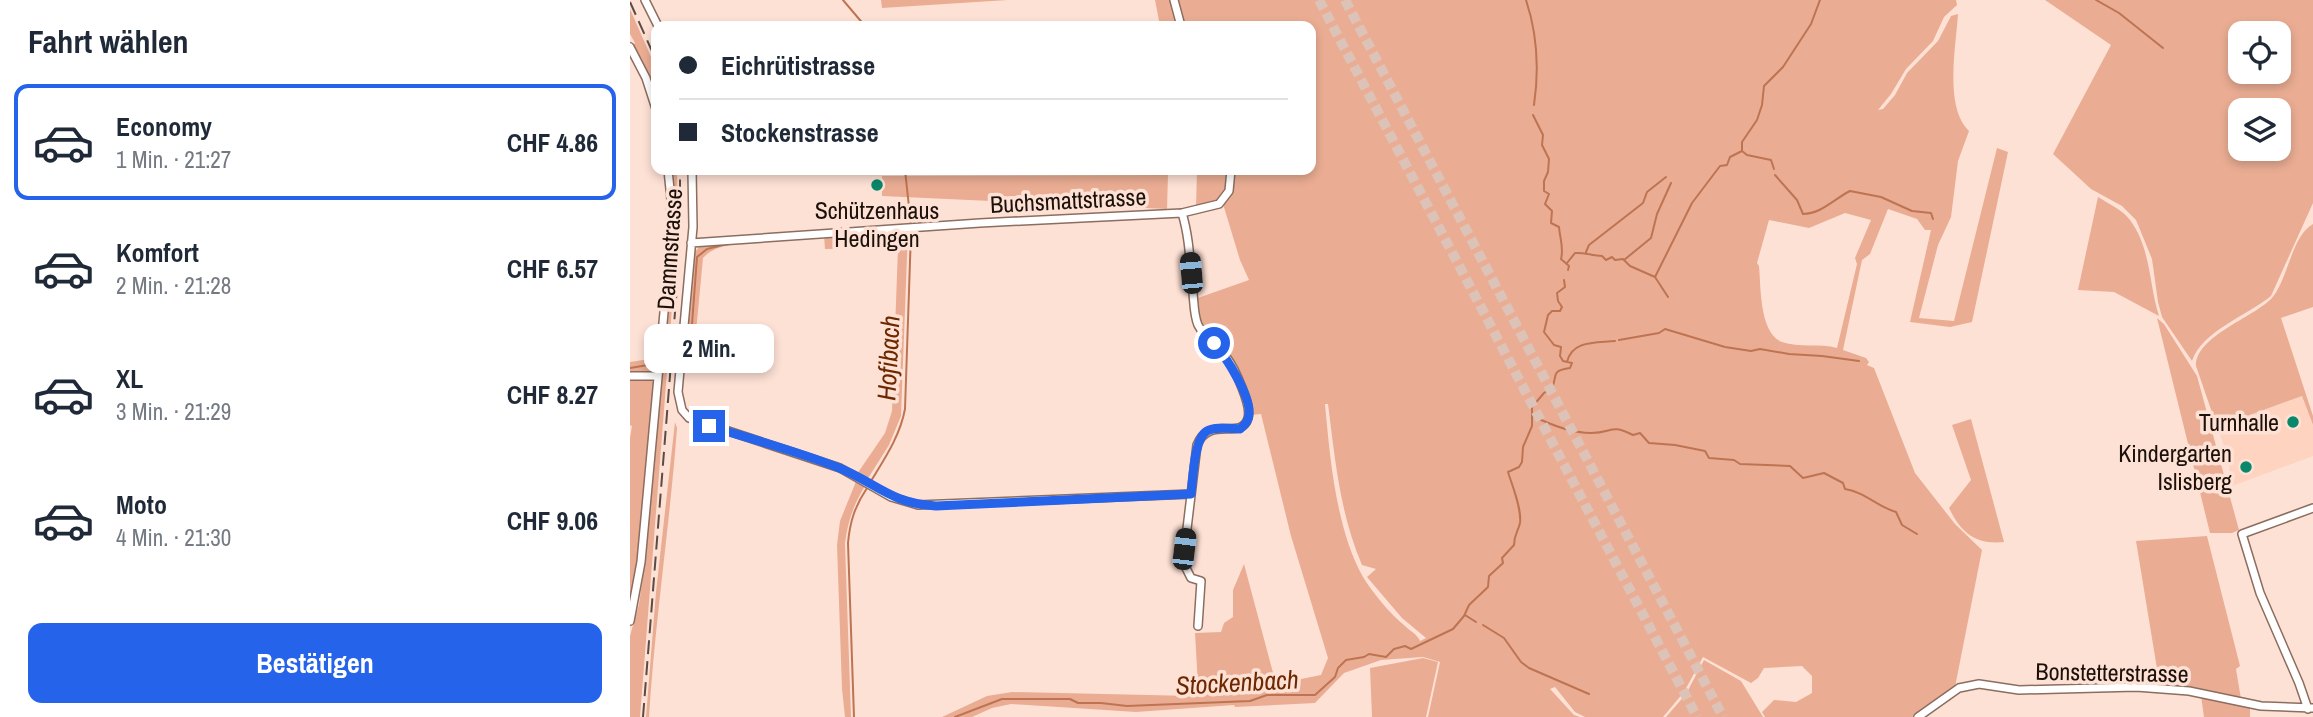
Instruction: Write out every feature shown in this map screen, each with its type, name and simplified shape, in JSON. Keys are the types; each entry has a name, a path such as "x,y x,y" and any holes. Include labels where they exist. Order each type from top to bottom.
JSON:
{"street":[{"path":"645,0 656,21"},
{"path":"1174,0 1180,21"},
{"path":"630,47 651,93"},
{"path":"630,621 641,562 670,247 669,175"},
{"name":"Dammstrasse","path":"692,175 691,243 678,392 684,412 699,422 840,468 891,497 918,505 1191,494"},
{"name":"Buchsmattstrasse","path":"691,243 1182,213 1219,204 1229,191 1231,175"},
{"path":"1182,213 1188,235 1194,304 1199,326 1228,360 1248,404 1250,415 1240,429 1207,431 1201,436 1197,446 1183,562 1191,578 1201,580 1198,625"},
{"path":"630,376 658,376"},
{"path":"2311,709 2260,593 2242,534 2313,508"},
{"name":"Bonstetterstrasse","path":"1918,717 1959,688 1979,684 2019,690 2136,687 2176,690 2281,712 2311,709"}],"shaded area":[{"path":"881,0 1008,0 882,8"},
{"path":"1155,0 1172,0 1178,21 1159,21"},
{"path":"1176,0 1956,0 1957,5 1944,17 1933,41 1906,69 1878,110 1883,109 1895,95 1907,73 1938,41 1951,16 1958,14 1954,92 1961,120 1969,131 1958,161 1951,217 1938,245 1919,318 1954,321 1997,148 2008,152 1972,322 1950,327 1910,322 1931,230 1925,230 1917,219 1888,209 1870,254 1862,260 1843,350 1866,358 1869,362 1867,365 1874,368 1915,473 1955,524 1982,550 1955,687 1913,717 1765,717 1762,712 1774,700 1796,702 1812,693 1812,676 1802,666 1764,668 1751,683 1703,657 1684,692 1663,717 1585,717 1575,712 1555,687 1550,689 1574,715 1580,717 1428,717 1440,662 1423,657 1381,660 1344,673 1315,703 1136,712 1011,704 992,708 972,717 942,717 987,696 1012,692 1193,696 1198,693 1195,633 1221,632 1224,623 1233,617 1233,590 1244,564 1276,684 1321,675 1328,658 1291,536 1261,414 1251,415 1251,400 1229,357 1199,319 1195,299 1249,280 1223,204 1232,175 1316,175 1316,21 1182,21","holes":["1845,213 1871,220 1855,258 1857,264 1837,348 1795,345 1774,337 1765,319 1757,263 1769,220 1809,228","1325,404 1328,404 1343,506 1362,565 1376,569 1367,577 1402,618 1426,638 1420,641 1377,596 1363,577 1354,558 1346,537 1336,493"]},
{"path":"2045,0 2313,0 2313,203 2271,296 2215,332 2197,350 2192,361 2162,317 2152,259 2136,220 2122,206 2091,189 2053,154 2111,45"},
{"path":"630,9 651,57 651,81 633,45 635,43 630,34"},
{"path":"673,175 677,175 675,269 640,717 630,717 630,636 639,604 646,555 675,239"},
{"path":"1168,175 1167,209 882,196 882,176"},
{"path":"1197,175 1229,175 1229,185 1224,195 1208,206 1158,212 1196,207"},
{"path":"2098,197 2124,213 2137,231 2146,255 2159,316 2114,292 2078,290"},
{"path":"2313,224 2313,307 2281,318 2313,416 2313,425 2302,396 2217,427 2196,366 2198,356 2214,337 2271,299 2282,281 2300,238"},
{"path":"908,230 901,416 889,445 867,480 857,474 885,433 892,411 898,248 825,249 824,235"},
{"path":"756,240 756,243 720,247 703,258 694,353 692,357 683,359 693,254 701,245"},
{"path":"2157,318 2164,324 2197,376 2239,530 2232,533 2210,533"},
{"path":"656,358 653,371 630,375 630,362"},
{"path":"648,378 654,383 638,562 630,608 630,379"},
{"path":"2302,396 2313,426 2313,456 2232,486 2227,454 2217,427"},
{"path":"1971,419 2004,542 1985,541 1970,536 1949,508 1971,480 1952,425"},
{"path":"675,422 677,428 671,500 649,717 646,717 656,592"},
{"path":"857,479 866,484 852,512 845,544 851,717 845,717 837,545 840,521"},
{"path":"2207,536 2240,666 2236,669 2241,699 2160,687 2136,541"},
{"path":"1423,658 1438,662 1426,717 1372,717 1370,668"},
{"path":"1704,660 1741,681 1763,717 1666,717 1686,694"},
{"path":"2201,696 2250,707 2250,717 2204,717"}],"waterway":[{"name":"Hofibach","path":"843,0 861,21"},
{"path":"1526,0 1536,52 1534,105"},
{"path":"1655,277 1692,203 1720,166 1727,165 1730,157 1742,151 1742,142 1757,120 1764,86 1783,67 1811,24 1820,0"},
{"path":"2096,0 2119,13 2163,48"},
{"path":"1533,115 1543,135 1542,145 1549,159 1544,181 1544,191 1549,194 1545,204 1552,211 1551,223 1559,227 1561,259 1569,266 1568,270"},
{"path":"1742,151 1747,155 1771,160 1774,169"},
{"name":"Hofibach","path":"906,175 911,225"},
{"path":"1775,175 1797,200 1803,214 1822,209 1850,191 1881,197 1912,211 1931,213 1933,219"},
{"path":"1586,252 1589,245 1643,203 1647,192 1666,177"},
{"path":"1624,260 1651,238 1657,214 1671,183"},
{"name":"Hofibach","path":"871,481 896,438 905,409 911,232"},
{"path":"688,354 697,257 707,249 727,244"},
{"path":"1567,263 1575,253 1602,256 1606,260 1612,257 1615,260 1623,259 1630,266 1655,277 1668,297"},
{"name":"Stockenbach","path":"955,717 1002,699 1070,699 1078,703 1127,706 1250,701 1267,695 1315,695 1335,677 1338,668 1346,660 1369,654 1386,657 1394,649 1405,646 1411,649 1453,629 1469,605 1488,587 1489,576 1503,563 1502,558 1514,545 1520,511 1508,472 1519,467 1522,462 1523,447 1532,426 1532,407 1552,388 1557,372 1570,368 1572,363 1563,361 1560,356 1561,347 1554,345 1544,332 1548,315 1552,311 1560,311 1562,307 1557,293 1565,287 1564,280"},
{"path":"1619,340 1659,333 1665,329 1725,347 1859,361"},
{"path":"1567,362 1579,346 1615,341"},
{"path":"630,368 654,364"},
{"path":"1533,416 1576,432 1598,433 1615,429 1633,435 1640,433 1649,443 1705,451 1709,458 1734,460 1740,464 1790,466 1803,478 1824,473 1843,483 1845,489 1859,493 1896,512 1902,525 1917,534"},
{"name":"Hofibach","path":"854,717 848,543 854,514 867,488"},
{"path":"1465,615 1476,622"},
{"path":"1483,625 1504,638 1521,662 1529,668 1589,694"}],"tunnel":[{"path":"1319,0 1697,717"},
{"path":"1345,0 1723,717"}],"railway":[{"path":"630,2 651,49"},
{"path":"643,717 680,249 680,175"}],"place":[{"name":"Schützenhaus Hedingen","path":"877,185"},
{"name":"Turnhalle","path":"2293,422"},
{"name":"Kindergarten Islisberg","path":"2246,467"}],"route":[{"path":"709,426 840,468 891,497 918,505 1191,494 1197,446 1201,436 1214,429 1240,429 1250,415 1248,404 1228,360 1214,343"}]}
